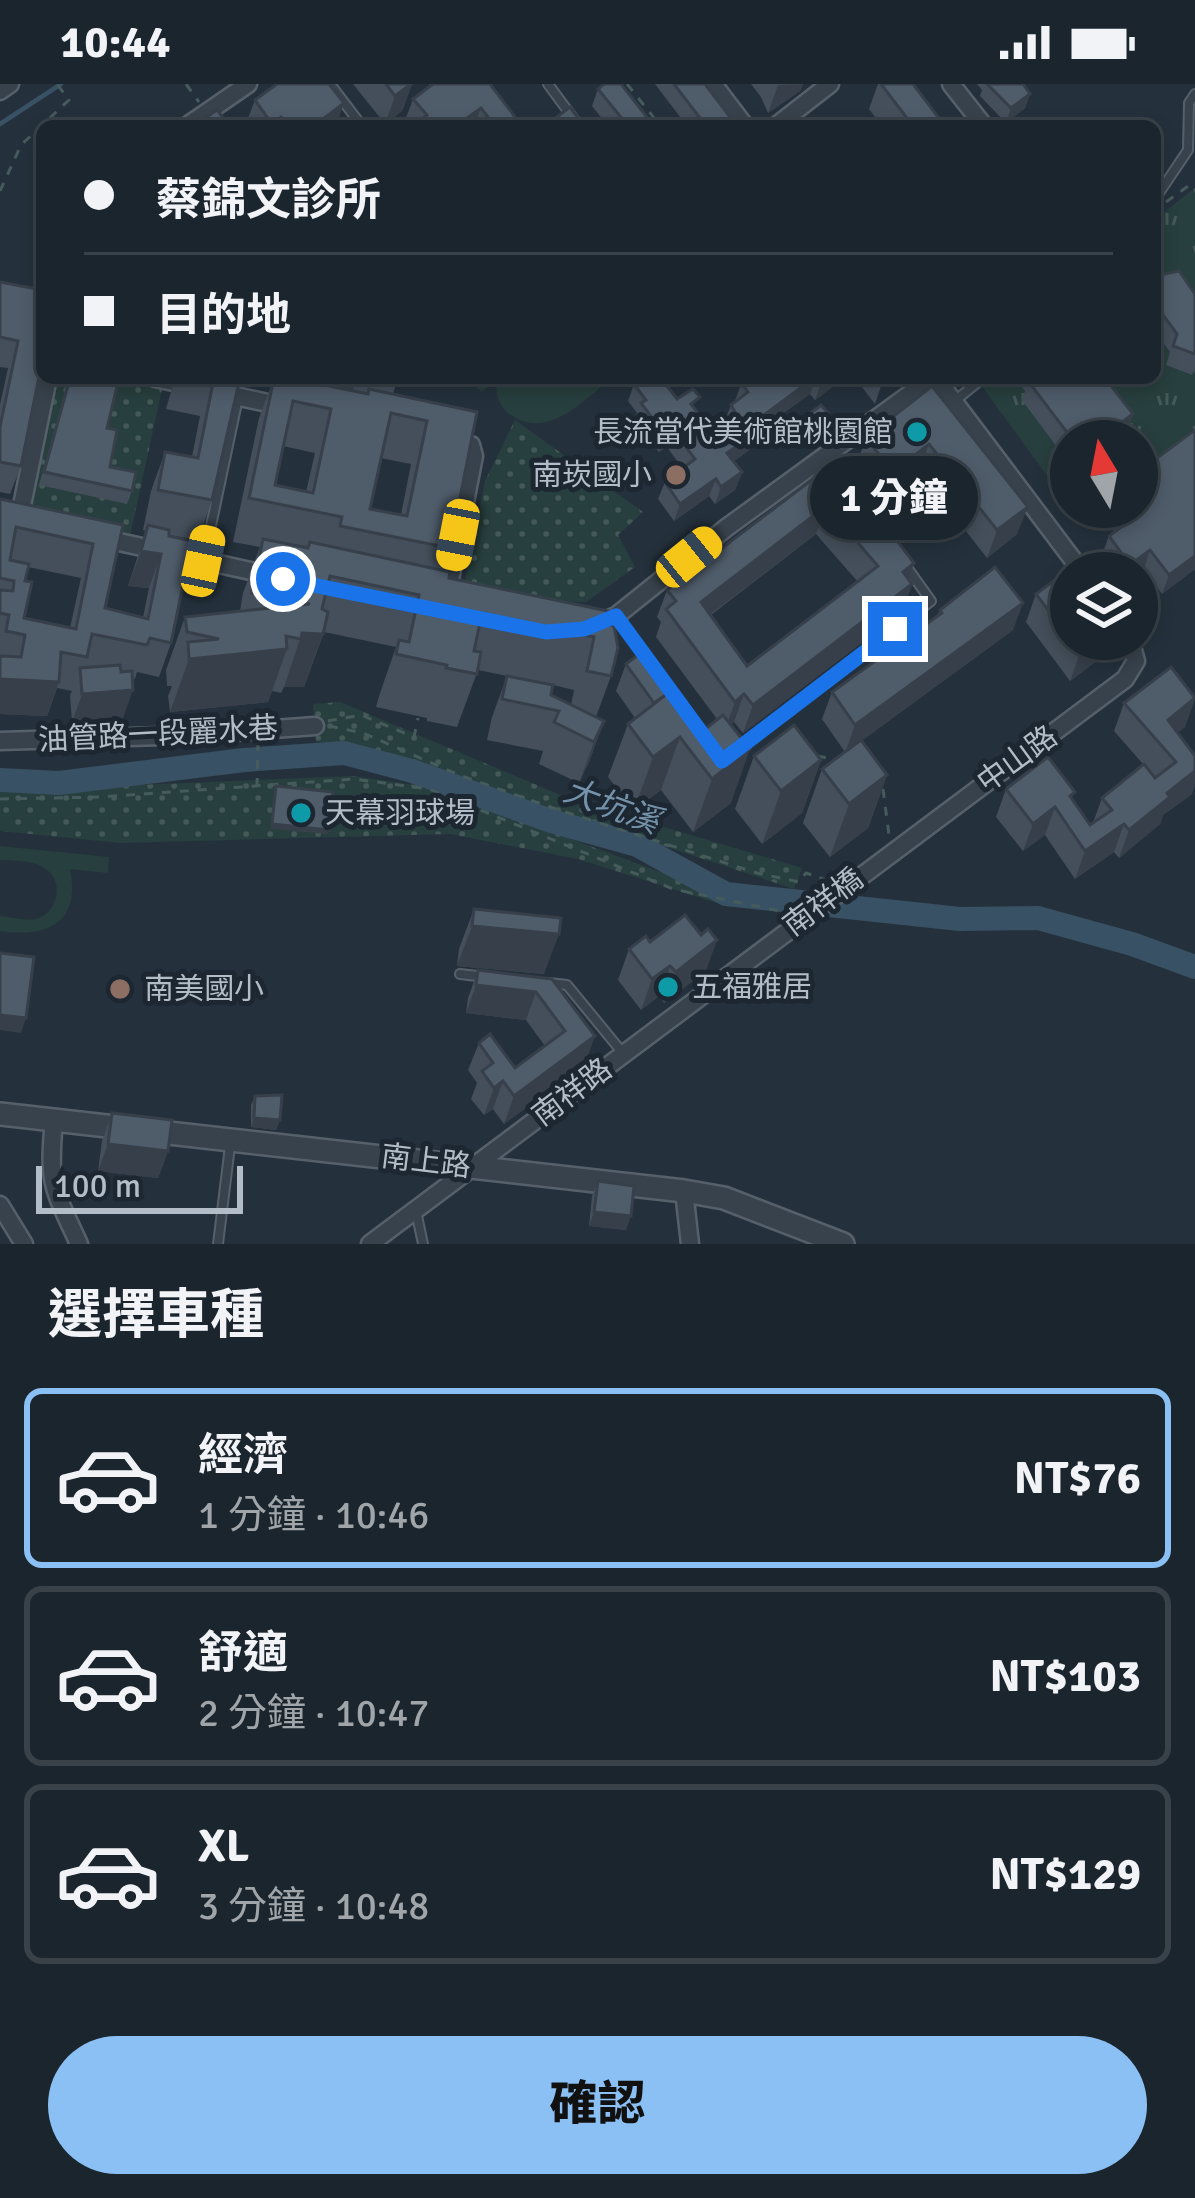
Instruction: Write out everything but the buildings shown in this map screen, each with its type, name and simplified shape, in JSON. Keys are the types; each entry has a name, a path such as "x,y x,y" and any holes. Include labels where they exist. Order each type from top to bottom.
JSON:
{"street":[{"path":"0,91 10,84"},
{"path":"196,120 248,84"},
{"path":"712,84 740,120"},
{"path":"784,120 830,84"},
{"path":"951,84 979,120"},
{"path":"42,525 9,518 46,384"},
{"path":"196,384 308,411"},
{"path":"565,631 616,616 726,528 926,384"},
{"path":"939,384 1067,552"},
{"path":"424,436 471,446 474,456 443,614"},
{"path":"88,535 291,580"},
{"name":"中山路","path":"874,865 1125,679 1136,660"},
{"name":"油管路一段麗水巷","path":"0,741 315,726"},
{"name":"南祥橋","path":"773,940 874,865"},
{"name":"南祥路","path":"370,1244 773,940"},
{"name":"南上路","path":"0,1114 684,1191 724,1198 843,1244"},
{"path":"54,1119 49,1175 79,1244"},
{"path":"684,1191 690,1244"},
{"path":"0,1205 24,1244"}],"lane":[{"path":"330,84 357,120"},
{"path":"548,84 575,120"},
{"path":"1161,190 1188,150 1192,138 1189,103 1195,94"},
{"path":"954,402 976,384"},
{"path":"203,561 231,389"},
{"path":"826,457 853,493"},
{"path":"736,751 931,601 905,565"},
{"path":"616,616 709,743"},
{"path":"460,974 503,978"},
{"path":"546,982 567,985 623,1053"},
{"path":"218,1244 231,1138"},
{"path":"416,1209 424,1244"}],"path":[{"path":"48,120 69,100 57,84"},
{"path":"186,84 206,113"},
{"path":"626,84 656,120"},
{"path":"0,191 20,146 36,131"},
{"path":"1161,206 1195,181"},
{"path":"315,726 337,717 361,715 414,737 419,716"},
{"path":"315,726 363,734 498,789 757,873 799,882 806,873 826,880"},
{"path":"257,787 258,743"},
{"path":"808,754 847,763"},
{"path":"874,778 883,788 889,835"},
{"path":"0,800 354,779 429,789 674,889 786,912"}],"green space":[{"path":"1195,188 1195,434 1158,462 1158,420 1050,420 1050,480 981,385 1161,384 1161,214"},
{"path":"52,384 163,385 130,536 24,514"},
{"path":"496,384 605,384 565,414 539,423 525,422 507,412"},
{"path":"515,420 643,512 618,535 635,567 586,602 536,601 464,587 485,481"},
{"path":"340,702 570,799 802,868 794,889 352,743 316,742 313,704"},
{"path":"352,776 430,787 720,894 717,903 578,859 450,834 121,843 0,831 0,783 66,788"},
{"path":"0,846 109,857 108,873 70,869 70,902 57,923 33,932 0,931 0,916 30,920 45,915 57,889 52,875 42,867 0,860"}],"waterway":[{"path":"0,124 61,84"},
{"name":"大坑溪","path":"0,780 59,783 344,753 637,845 726,894 960,919 1038,918 1195,967"}],"place":[{"name":"長流當代美術館桃園館","path":"917,432"},
{"name":"南崁國小","path":"676,475"},
{"name":"天幕羽球場","path":"301,813"},
{"name":"五福雅居","path":"668,987"},
{"name":"南美國小","path":"120,989"}],"route":[{"path":"283,579 546,632 584,629 616,616 722,761 895,629"}]}
